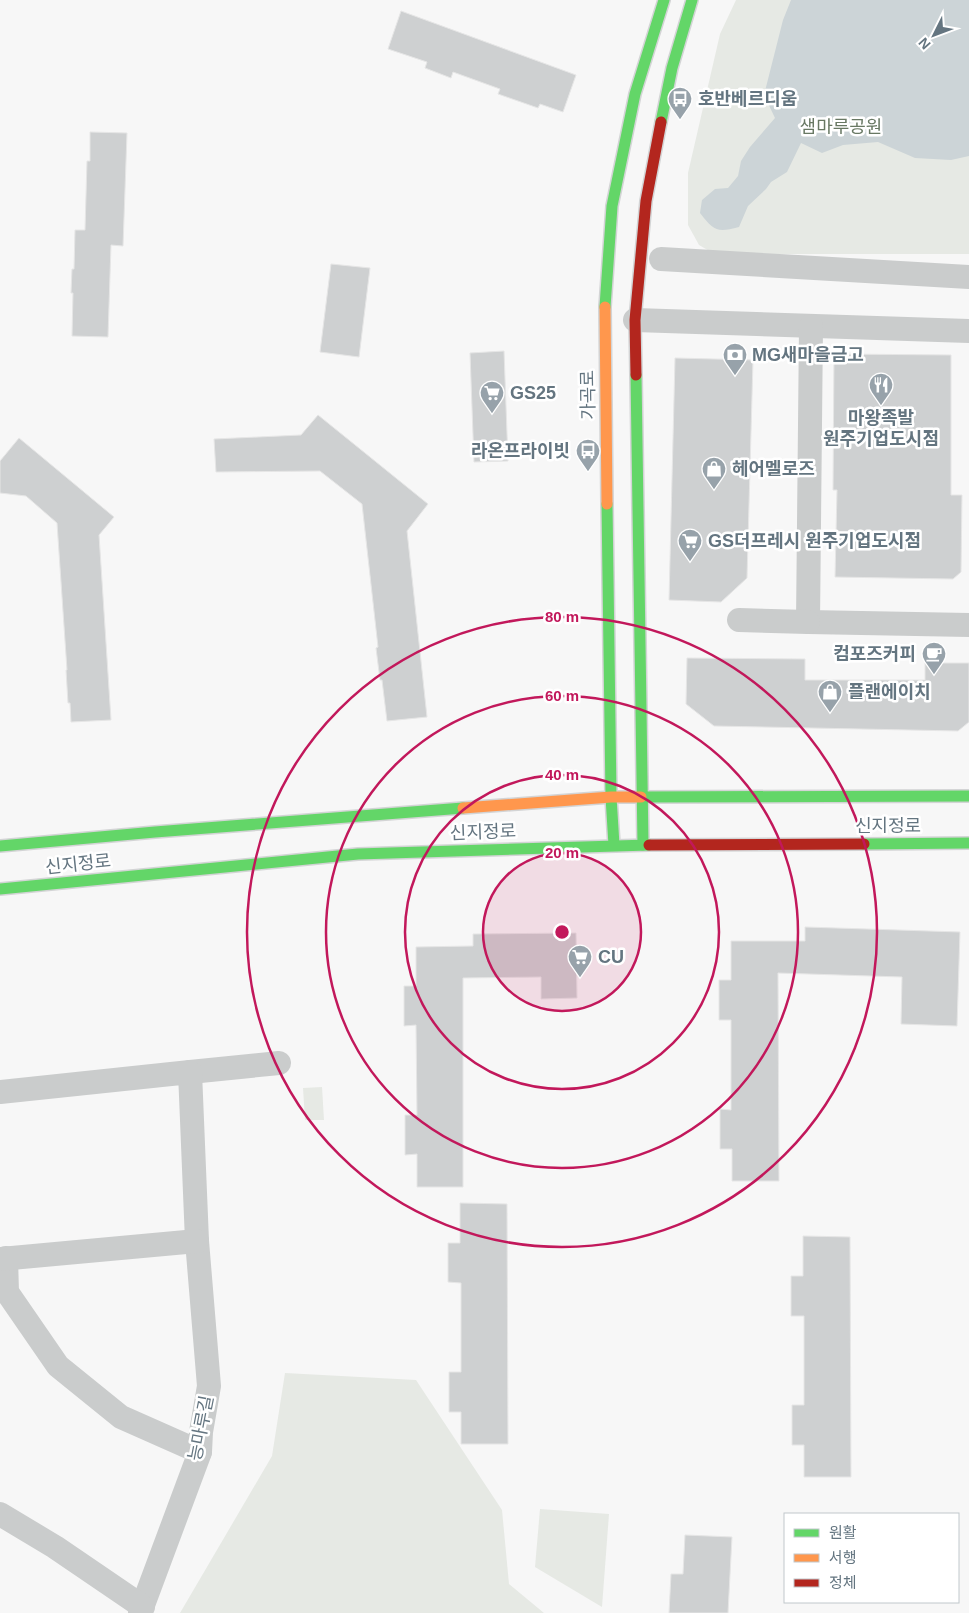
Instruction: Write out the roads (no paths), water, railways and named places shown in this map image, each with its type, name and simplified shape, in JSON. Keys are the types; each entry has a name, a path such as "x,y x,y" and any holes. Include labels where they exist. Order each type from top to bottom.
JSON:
{"street":[{"name":"가곡로","path":"614,845 611,797 604,318 612,206 635,94 664,0"},
{"path":"643,845 627,320 646,201 672,68 692,0"},
{"path":"661,259 969,277"},
{"path":"604,318 969,331"},
{"path":"808,622 811,326"},
{"path":"739,620 969,625"},
{"name":"신지정로","path":"0,846 155,832 611,797 969,796"},
{"name":"신지정로","path":"0,889 358,854 614,845 969,843"},
{"path":"0,1092 279,1063"},
{"name":"능마루길","path":"0,1514 55,1547 142,1610 200,1452 201,1432 209,1386 197,1241 190,1072"},
{"path":"197,1241 3,1259 7,1292 58,1366 121,1417 200,1452"}],"place":[{"name":"호반베르디움","path":"680,120"},
{"name":"MG새마을금고","path":"735,376"},
{"name":"마왕족발 원주기업도시점","path":"881,406"},
{"name":"GS25","path":"492,414"},
{"name":"라온프라이빗","path":"588,472"},
{"name":"헤어멜로즈","path":"714,490"},
{"name":"GS더프레시 원주기업도시점","path":"690,562"},
{"name":"컴포즈커피","path":"934,675"},
{"name":"플랜에이치","path":"830,713"},
{"name":"CU","path":"580,978"}],"park label":[{"name":"샘마루공원","path":"841,127"}]}
